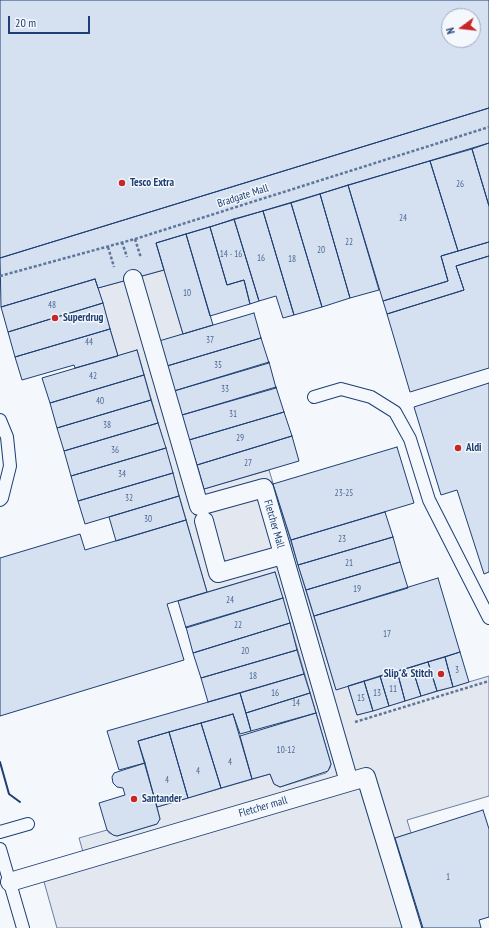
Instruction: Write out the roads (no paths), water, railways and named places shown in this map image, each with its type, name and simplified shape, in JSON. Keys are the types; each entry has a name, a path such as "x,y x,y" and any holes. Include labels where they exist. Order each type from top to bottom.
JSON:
{"street":[{"name":"Fletcher Mall","path":"133,279 199,506 264,488 282,555 349,782"},
{"path":"204,521 218,573 282,555"},
{"name":"Fletcher mall","path":"10,882 366,777 412,928"}],"lane":[{"path":"314,397 341,389 371,397 395,412 410,439 429,500 489,618"},
{"path":"0,420 7,438 10,466 2,498 0,500"},
{"path":"0,832 28,824"},
{"path":"0,850 23,928"}],"place":[{"name":"Tesco Extra","path":"122,183"},
{"name":"Superdrug","path":"55,318"},
{"name":"Aldi","path":"458,448"},
{"name":"Slip & Stitch","path":"441,674"},
{"name":"Santander","path":"134,799"}]}
